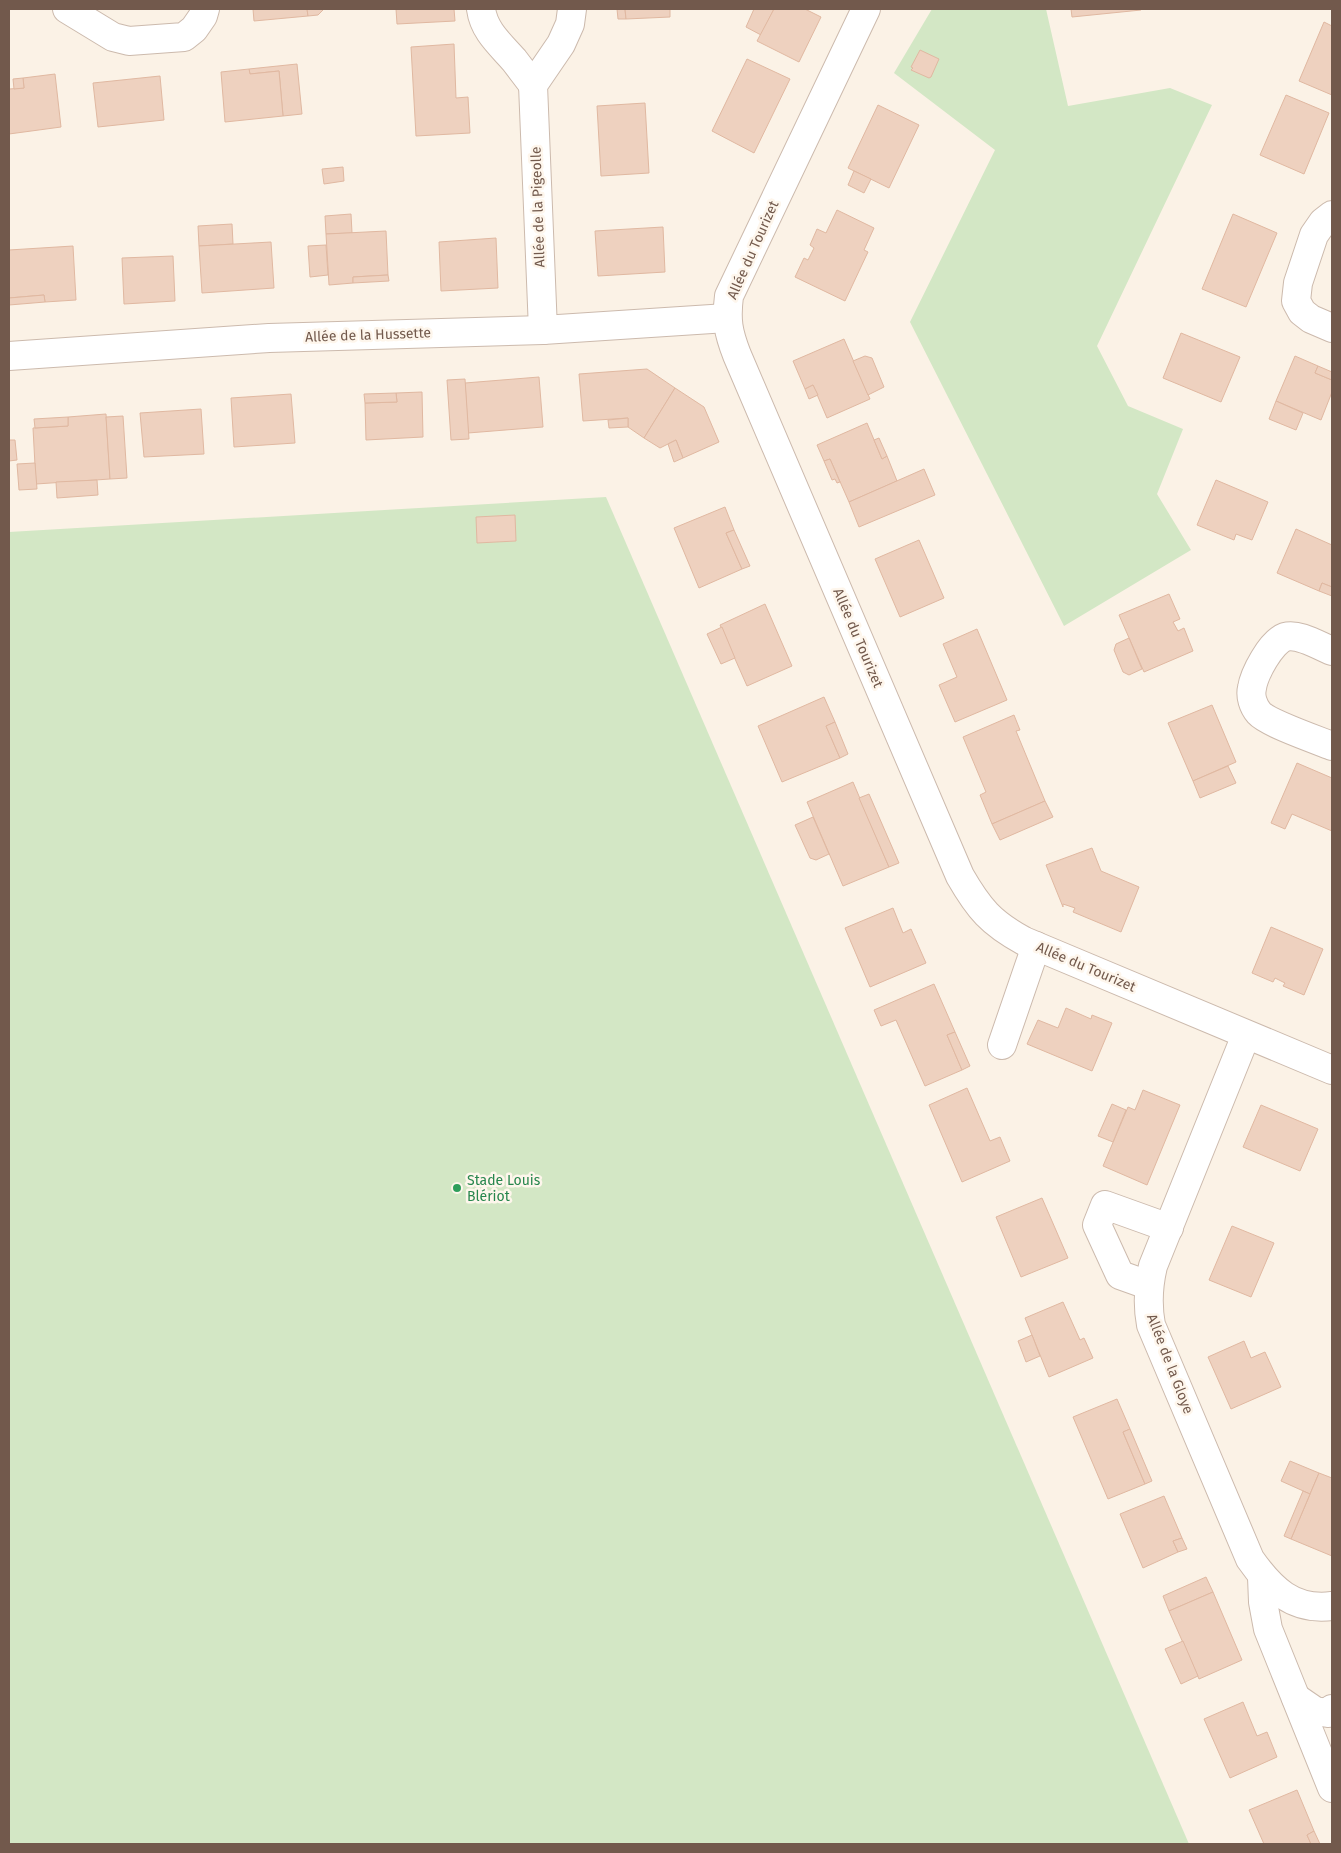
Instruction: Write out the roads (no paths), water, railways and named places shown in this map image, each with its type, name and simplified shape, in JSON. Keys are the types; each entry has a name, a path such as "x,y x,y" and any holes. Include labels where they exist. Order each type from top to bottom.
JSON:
{"street":[{"path":"67,9 113,37 129,41 184,36 194,29 203,16 205,9"},
{"path":"481,9 482,18 492,38 533,85 562,44 570,24 572,9"},
{"name":"Allée du Tourizet","path":"866,9 729,296 727,318 729,335 737,355 960,876 975,902 989,918 1005,931 1036,946 1332,1070"},
{"name":"Allée de la Pigeolle","path":"533,85 543,330"},
{"path":"1332,215 1323,222 1314,235 1298,283 1296,301 1302,312 1311,319 1332,328"},
{"name":"Allée de la Hussette","path":"9,356 269,338 543,330 727,318"},
{"path":"1332,651 1296,637 1284,637 1274,644 1264,659 1252,687 1252,700 1259,713 1272,721 1332,746"},
{"path":"1002,1045 1036,946"},
{"name":"Allée de la Gloye","path":"1246,1034 1153,1266 1148,1285 1148,1307 1151,1325 1250,1560 1262,1577 1274,1589 1288,1598 1306,1606 1332,1606"},
{"path":"1148,1285 1120,1275 1097,1225 1105,1205 1169,1228"},
{"path":"1262,1577 1263,1602 1268,1628 1332,1788"},
{"path":"1296,1698 1315,1711 1328,1713 1332,1709"}],"place":[{"name":"Stade Louis Blériot","path":"457,1188"}]}
